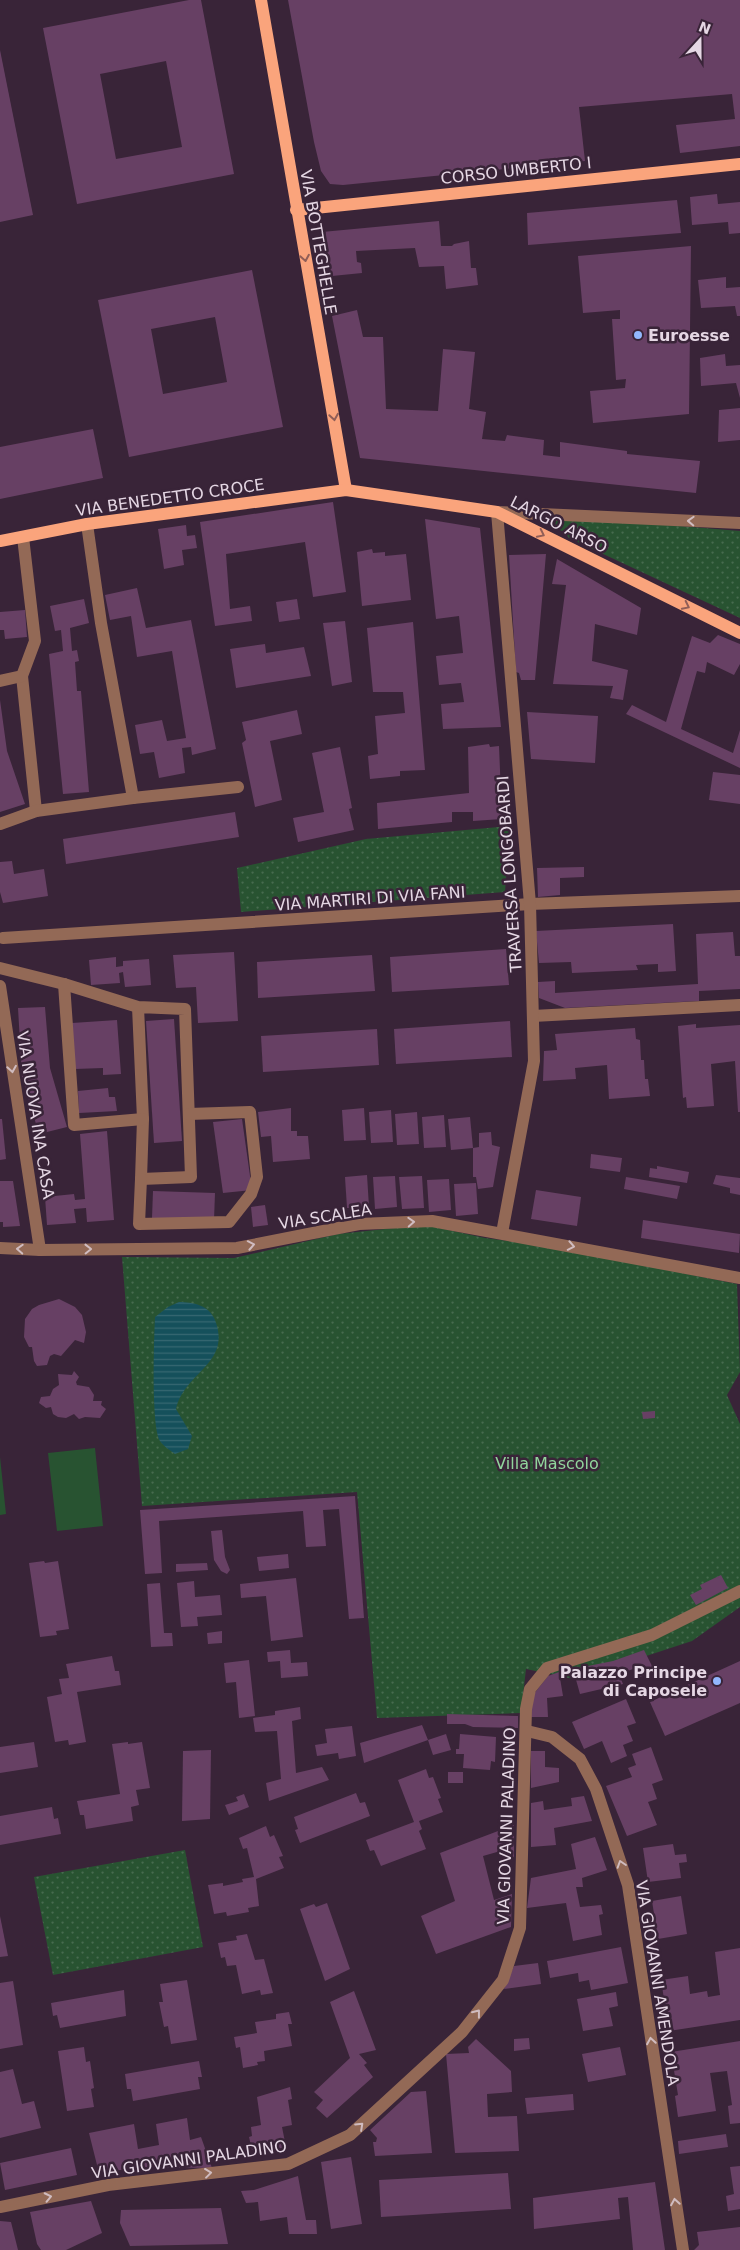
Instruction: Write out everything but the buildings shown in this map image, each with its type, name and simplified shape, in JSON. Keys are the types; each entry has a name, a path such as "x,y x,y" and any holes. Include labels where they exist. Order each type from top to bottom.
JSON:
{"main road":[{"name":"VIA BOTTEGHELLE","path":"261,0 346,490"},
{"name":"CORSO UMBERTO I","path":"296,210 740,164"},
{"name":"VIA BENEDETTO CROCE","path":"0,541 87,524 346,490 497,512"},
{"name":"LARGO ARSO","path":"497,512 740,633"}],"street":[{"name":"LARGO ARSO","path":"497,512 740,523"},
{"name":"TRAVERSA LONGOBARDI","path":"497,512 530,904 534,1061 502,1232"},
{"path":"87,524 101,623 133,798"},
{"path":"23,536 35,641 22,676 36,811"},
{"path":"0,681 22,676"},
{"path":"0,824 36,811 238,787"},
{"name":"VIA MARTIRI DI VIA FANI","path":"1,939 530,904 740,896"},
{"path":"0,968 64,984 138,1007 185,1009 191,1177 141,1179"},
{"path":"64,984 74,1125 143,1119"},
{"name":"VIA NUOVA INA CASA","path":"0,986 40,1250"},
{"path":"533,1016 740,1005"},
{"path":"138,1007 143,1119 139,1224 229,1222 251,1194 257,1177 250,1112 189,1114"},
{"name":"VIA SCALEA","path":"0,1248 40,1250 237,1248 359,1224 432,1221 502,1232 740,1278"},
{"name":"VIA GIOVANNI PALADINO","path":"0,2207 108,2185 288,2164 350,2135 462,2032 503,1980 520,1928 526,1709 530,1689 547,1668 652,1635 740,1591"},
{"name":"VIA GIOVANNI AMENDOLA","path":"526,1731 552,1737 580,1759 596,1789 628,1885 682,2250"}],"green space":[{"path":"557,516 740,531 740,618 569,538 555,527"},
{"path":"510,826 505,892 241,912 237,868 366,839"},
{"name":"Villa Mascolo","path":"404,1227 435,1227 485,1238 553,1247 737,1284 740,1372 727,1395 740,1424 740,1607 692,1641 637,1659 583,1681 526,1669 521,1713 377,1718 357,1492 142,1506 122,1257 234,1258 338,1234"},
{"path":"95,1448 103,1526 57,1531 48,1453"},
{"path":"0,1457 6,1514 0,1515"},
{"path":"185,1850 203,1947 53,1975 34,1877"}],"water":[{"path":"179,1302 200,1305 209,1311 215,1320 219,1335 213,1357 188,1385 176,1409 192,1436 188,1449 175,1454 161,1443 157,1432 154,1401 154,1343 155,1317 168,1307"}],"place":[{"name":"Euroesse","path":"638,335"},
{"name":"Palazzo Principe di Caposele","path":"717,1681"}]}
